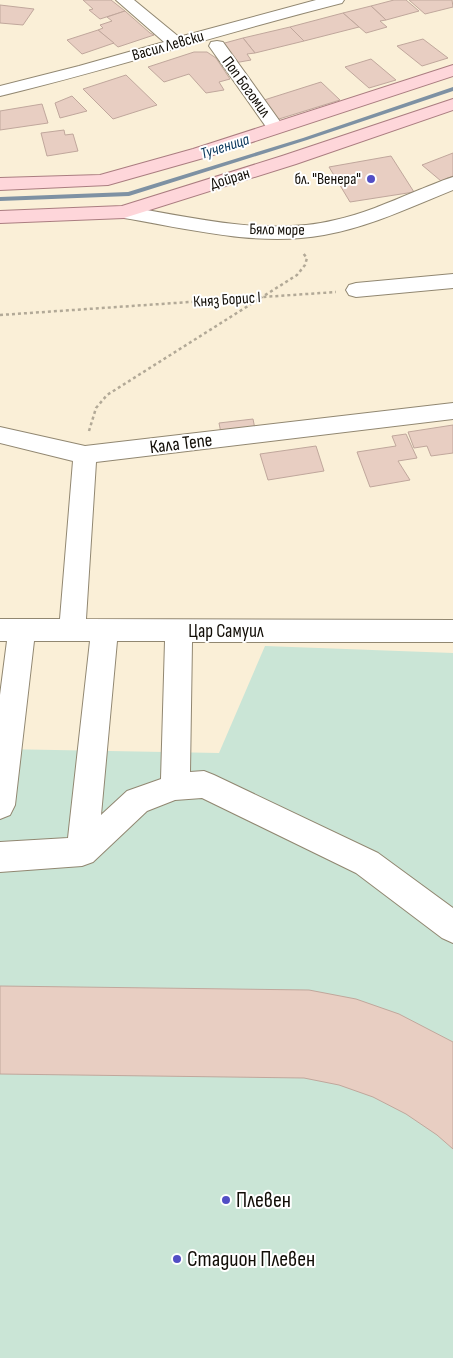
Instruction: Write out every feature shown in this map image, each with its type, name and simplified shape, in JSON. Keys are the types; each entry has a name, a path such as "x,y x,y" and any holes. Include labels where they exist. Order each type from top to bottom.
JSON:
{"main road":[{"name":"Дойран","path":"0,184 101,180 200,153 453,70"},
{"name":"Дойран","path":"0,217 124,212 290,160 453,104"}],"street":[{"path":"124,0 176,43"},
{"path":"260,0 275,15"},
{"name":"Васил Левски","path":"0,91 85,70 275,15 336,0"},
{"name":"Поп Богомил","path":"217,46 275,128"},
{"name":"Бяло море","path":"124,212 248,230 288,233 323,229 350,222 453,183"},
{"path":"356,290 453,281"},
{"name":"Кала Тепе","path":"85,455 453,411"},
{"path":"0,435 85,455 72,631"},
{"path":"82,852 105,630"},
{"path":"0,805 11,631"},
{"name":"Цар Самуил","path":"11,631 453,631"},
{"path":"175,787 178,631"},
{"path":"0,857 82,852 137,800 175,787 204,784 367,863 453,927"}],"path":[{"path":"85,455 96,408 107,395 297,275 307,258"},
{"name":"Княз Борис I","path":"0,316 356,290"}],"green space":[{"path":"265,646 453,653 453,1358 0,1358 0,749 219,753"}],"building":[{"path":"83,0 111,0 125,11 100,19 89,10 93,9"},
{"path":"394,0 406,0 419,11 386,20 371,6"},
{"path":"409,0 452,0 453,7 425,14"},
{"path":"0,5 34,9 23,25 0,23"},
{"path":"371,6 386,20 380,21 387,27 366,33 343,13"},
{"path":"125,11 154,35 118,47 98,30 103,28 100,25 112,21 107,17"},
{"path":"343,13 359,27 304,41 290,27"},
{"path":"290,27 304,41 255,53 243,38"},
{"path":"98,30 114,43 82,54 67,40"},
{"path":"243,38 255,53 247,54 251,60 234,63 221,44"},
{"path":"423,39 448,58 422,66 397,46"},
{"path":"194,52 207,52 216,58 230,79 219,82 224,90 206,93 189,74 164,82 148,67"},
{"path":"371,59 396,80 369,88 345,67"},
{"path":"126,75 157,105 113,119 83,89"},
{"path":"321,82 340,100 279,119 261,101"},
{"path":"72,96 87,111 60,118 55,103"},
{"path":"42,104 48,123 0,130 0,111"},
{"path":"64,130 65,135 73,134 78,151 47,156 41,133"},
{"path":"453,153 453,176 441,181 422,165"},
{"name":"бл. \"Венера\"","path":"391,156 414,192 350,202 329,167"},
{"path":"253,419 255,429 221,433 219,423"},
{"path":"453,425 453,453 431,456 427,446 414,448 408,432"},
{"path":"406,434 417,458 398,461 410,480 370,487 357,452 396,446 392,436"},
{"path":"316,446 324,471 268,480 260,454"},
{"path":"0,986 309,990 356,999 399,1014 453,1042 453,1149 437,1135 406,1114 373,1097 339,1085 304,1078 0,1074"}],"waterway":[{"name":"Тученица","path":"0,199 129,194 305,139 453,89"}],"place":[{"name":"бл. \"Венера\"","path":"371,179"},
{"name":"Плевен","path":"226,1200"},
{"name":"Стадион Плевен","path":"177,1259"}]}
